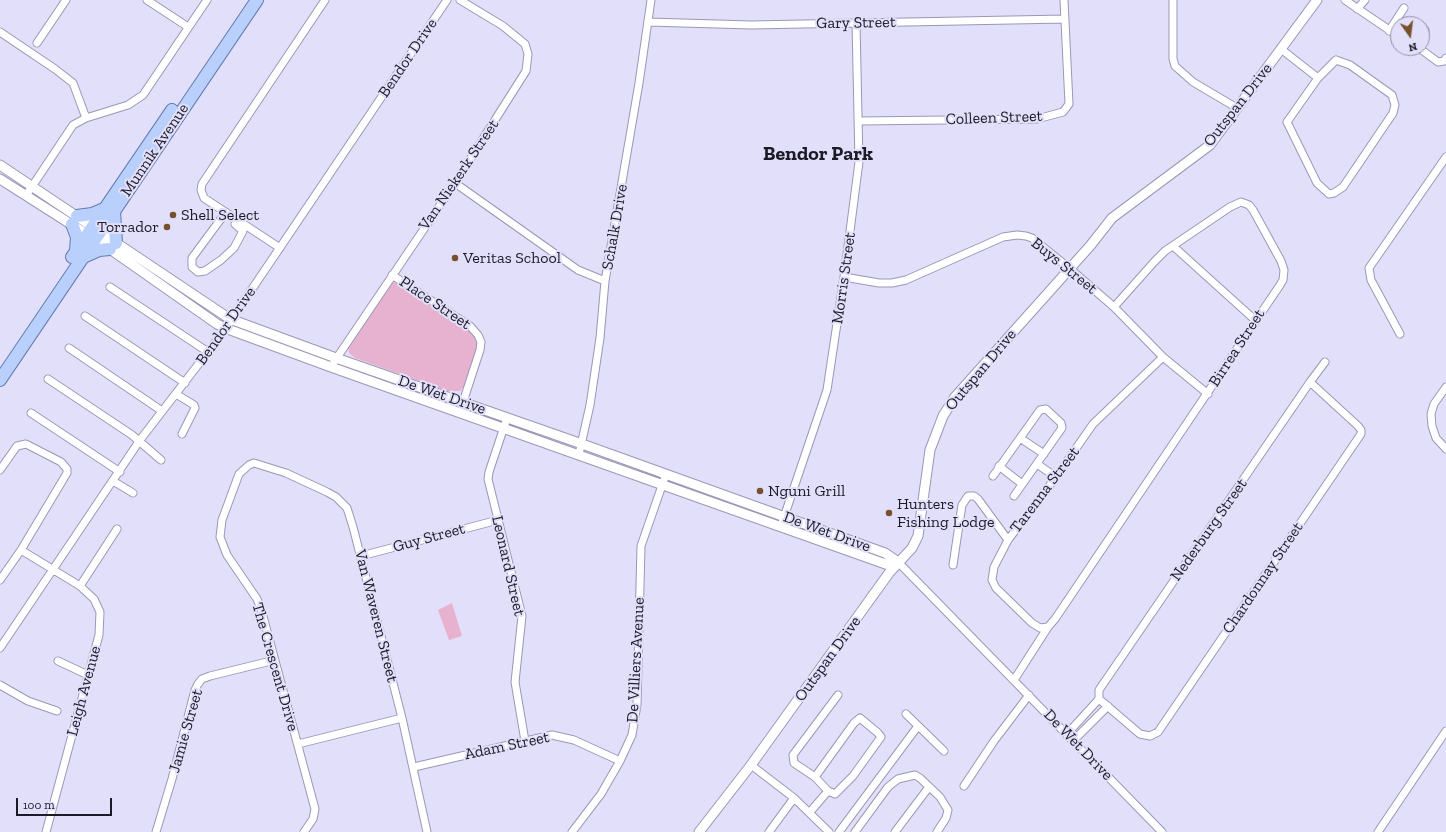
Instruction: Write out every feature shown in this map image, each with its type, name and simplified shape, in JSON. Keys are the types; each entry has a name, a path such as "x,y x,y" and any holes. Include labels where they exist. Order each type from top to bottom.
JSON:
{"main road":[{"name":"Munnik Avenue","path":"110,209 248,0"},
{"name":"Munnik Avenue","path":"0,366 257,0"},
{"path":"110,209 113,246 78,255 74,220 110,209"},
{"name":"Munnik Avenue","path":"0,380 78,255"}],"street":[{"path":"33,47 66,0"},
{"path":"147,0 188,27"},
{"path":"27,194 68,131 86,118 128,104 143,95 207,0"},
{"path":"224,214 192,258 192,266 198,272 205,271 228,254 243,234 242,228 204,198 201,190 202,184 325,0"},
{"name":"Bendor Drive","path":"0,648 120,472 140,440 185,383 225,328 447,0"},
{"name":"Van Niekerk Street","path":"331,367 455,183 526,71 528,61 525,44 503,26 460,0"},
{"name":"Schalk Drive","path":"580,454 599,346 606,281 651,0"},
{"name":"Colleen Street","path":"858,121 1037,118 1058,114 1067,108 1069,104 1064,0"},
{"path":"1173,0 1173,59 1176,66 1193,82 1237,108"},
{"name":"Outspan Drive","path":"699,832 751,765 896,565 912,548 918,536 930,450 949,406 955,396 1090,246 1117,213 1210,145 1317,0"},
{"path":"1345,0 1389,31 1404,8"},
{"path":"1357,9 1365,0"},
{"name":"Gary Street","path":"648,22 751,25 1064,19"},
{"name":"Morris Street","path":"781,526 827,390 844,278 859,162 856,23"},
{"path":"0,32 33,47 73,83 86,118"},
{"path":"1281,49 1318,78"},
{"path":"1430,56 1438,62 1444,61 1446,58"},
{"path":"1338,60 1350,66 1392,96 1395,102 1393,112 1343,187 1336,192 1329,194 1317,183 1287,122 1318,78 1331,62 1338,60"},
{"path":"1400,334 1371,280 1369,268 1445,161"},
{"name":"De Wet Drive","path":"0,165 32,185 74,220 113,246 217,324 225,328 331,367 580,454 662,485 896,565"},
{"name":"De Wet Drive","path":"0,179 74,220"},
{"path":"455,183 578,270 606,281"},
{"name":"Birrea Street","path":"1014,680 1046,628 1208,394 1255,320 1280,285 1283,280 1284,270 1281,261 1249,204 1244,202 1236,203 1173,246 1154,262 1114,307"},
{"path":"224,214 280,248"},
{"name":"Buys Street","path":"844,278 879,283 906,280 1003,238 1017,235 1032,238 1114,307 1163,356 1208,394"},
{"name":"De Wet Drive","path":"113,246 142,259 230,319 885,553 896,565 909,574 1162,832"},
{"path":"1173,246 1255,320"},
{"name":"Place Street","path":"392,275 470,326 478,335 480,350 463,402"},
{"path":"110,287 208,352"},
{"path":"85,316 185,383"},
{"path":"69,348 162,411"},
{"name":"Tarenna Street","path":"1046,628 1032,623 996,588 992,580 994,567 1008,540 1098,419 1163,356"},
{"name":"Nederburg Street","path":"1067,734 1099,698 1099,690 1325,362"},
{"path":"48,379 132,434 161,460"},
{"name":"Chardonnay Street","path":"1108,706 1140,734 1150,736 1158,732 1359,437 1361,432 1360,428 1310,382"},
{"path":"1446,388 1434,404 1431,414 1432,426 1436,438 1446,449"},
{"path":"176,394 195,408 182,434"},
{"path":"993,476 1040,410 1046,408 1063,425 1062,428 1014,496"},
{"path":"30,412 120,472"},
{"name":"Leonard Street","path":"507,418 488,479 522,616 515,682 524,741"},
{"path":"1020,438 1044,454"},
{"path":"0,470 13,451 21,444 29,445 61,462 67,469 65,477 21,550 0,580"},
{"name":"Van Waveren Street","path":"248,464 259,464 336,496 343,502 350,514 414,767 427,832"},
{"name":"The Crescent Drive","path":"248,464 239,474 222,520 220,537 227,555 260,604 315,809 313,818 304,832"},
{"path":"1037,464 1056,477"},
{"path":"1000,466 1022,484"},
{"name":"De Villiers Avenue","path":"572,832 601,794 620,761 632,735 636,713 641,546 666,474"},
{"path":"113,481 133,493"},
{"path":"953,565 962,505 968,496 974,496 978,499 1008,540"},
{"name":"Guy Street","path":"361,556 498,520"},
{"path":"80,586 117,529"},
{"name":"Leigh Avenue","path":"21,550 53,571 80,586 94,599 100,612 99,635 46,832"},
{"name":"Jamie Street","path":"156,832 176,764 195,690 198,684 202,679 210,676 275,660"},
{"path":"58,661 88,675"},
{"path":"0,686 28,701 57,710"},
{"path":"815,777 858,719 861,718 880,734 878,741 853,776 835,794 828,791 815,777 794,763 793,755 838,695"},
{"path":"964,786 994,741 1029,695"},
{"path":"1073,741 1108,706 1099,698"},
{"path":"906,714 944,751"},
{"path":"298,744 402,718"},
{"path":"839,832 918,726"},
{"path":"1378,832 1446,731"},
{"name":"Adam Street","path":"414,767 552,735 561,736 620,761"},
{"path":"751,765 794,798 829,832"},
{"path":"855,832 882,793 893,782 915,775 940,797 948,810 946,818 937,832"},
{"path":"895,832 929,787"},
{"path":"810,812 828,791"},
{"path":"769,832 794,798"}],"shaded area":[{"path":"392,282 400,284 470,330 475,336 477,349 465,385 460,391 447,391 355,358 349,353 348,348"},
{"path":"452,603 462,636 449,640 438,610"}],"place":[{"name":"Shell Select","path":"173,215"},
{"name":"Torrador","path":"167,227"},
{"name":"Veritas School","path":"455,258"},
{"name":"Nguni Grill","path":"760,491"},
{"name":"Hunters Fishing Lodge","path":"889,513"}],"district":[{"name":"Bendor Park","path":"818,154"}]}
